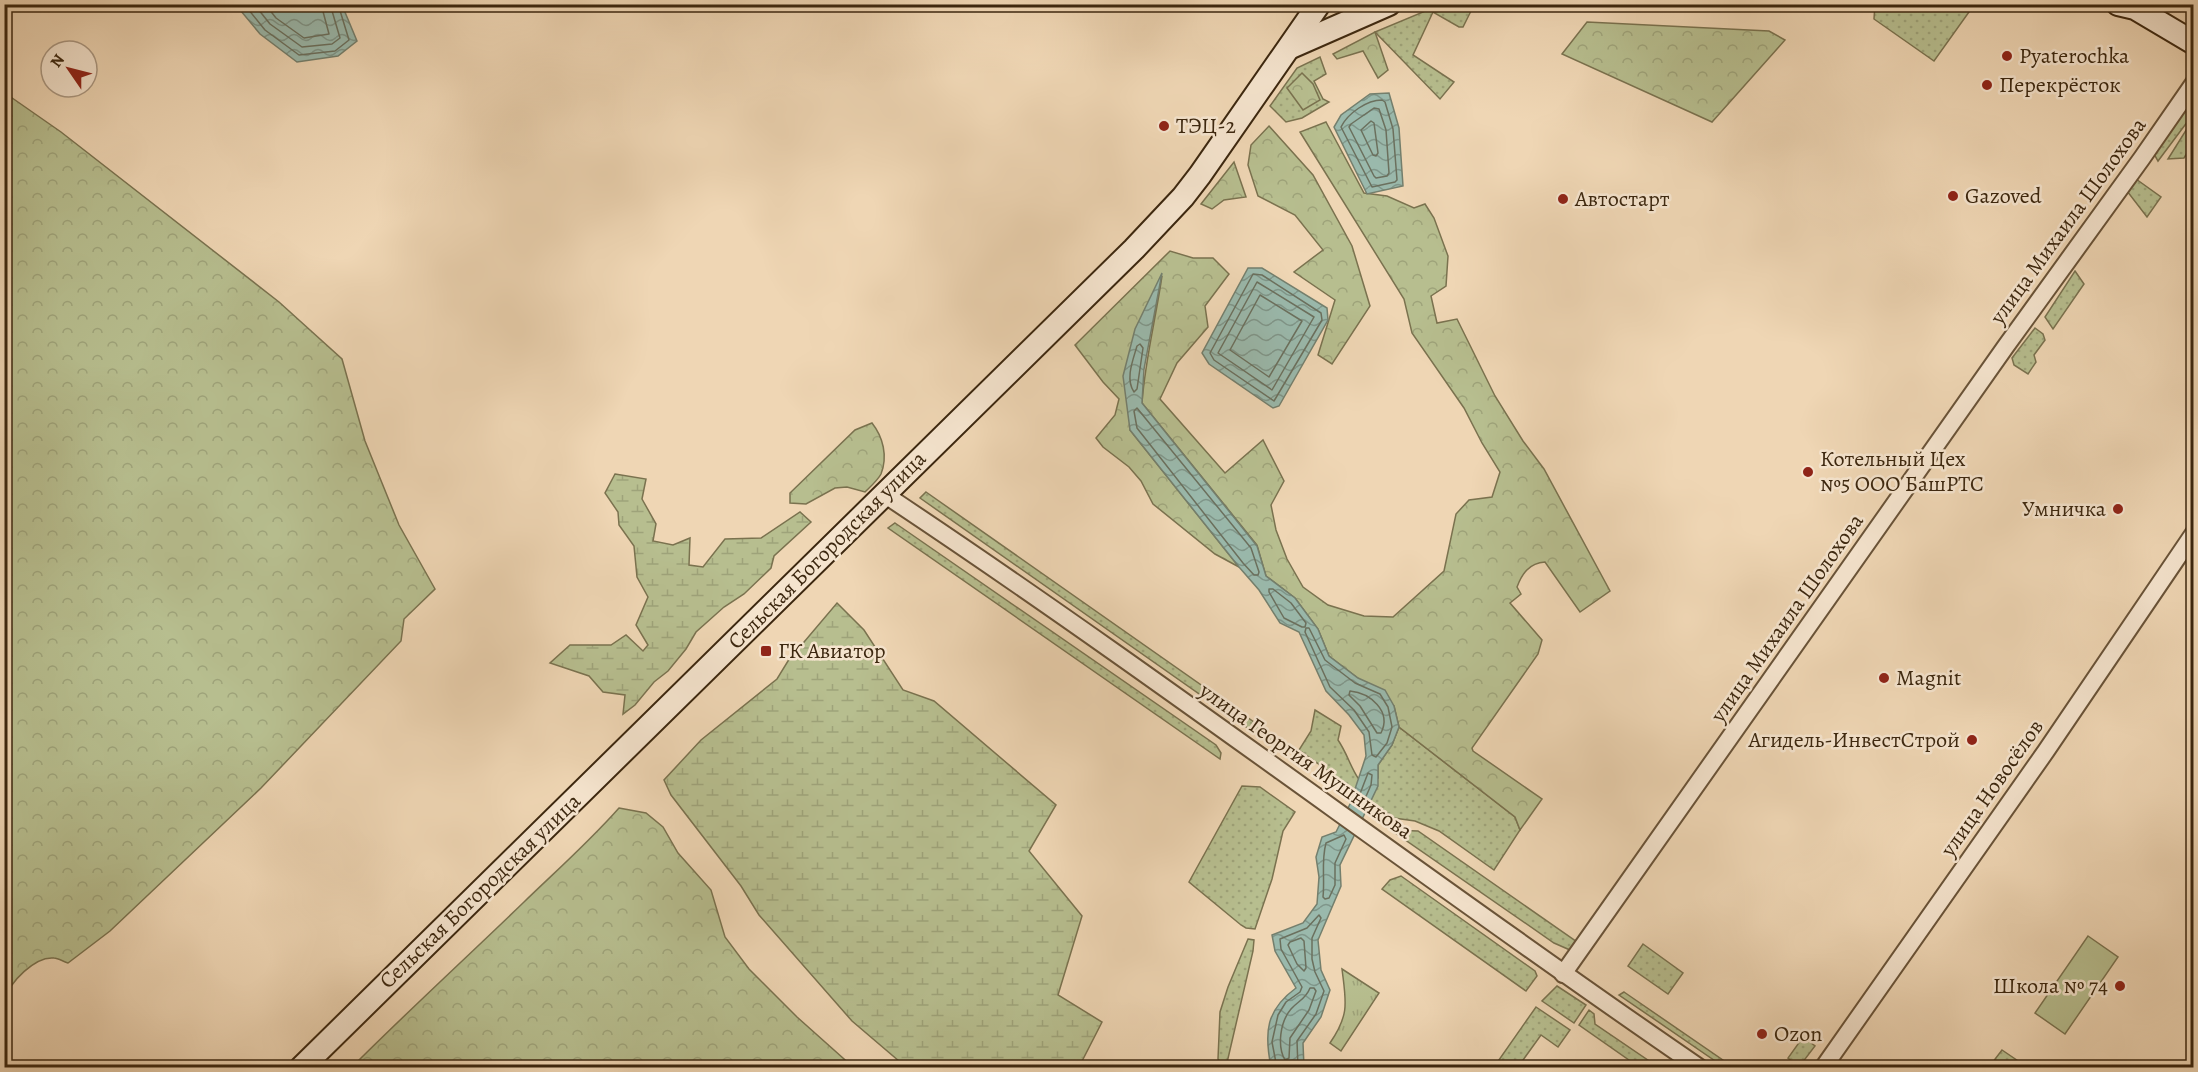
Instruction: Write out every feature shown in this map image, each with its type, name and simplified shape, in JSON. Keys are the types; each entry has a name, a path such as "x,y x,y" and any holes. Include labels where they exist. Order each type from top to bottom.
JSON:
{"main road":[{"name":"Сельская Богородская улица","path":"301,1068 1134,249 1183,197 1291,47 1319,4"},
{"path":"1291,47 1389,4"},
{"path":"2118,4 2135,8 2193,44"}],"street":[{"name":"улица Михаила Шолохова","path":"1563,974 2193,83"},
{"name":"улица Георгия Мушникова","path":"884,494 1096,639 1563,974 1700,1068"},
{"name":"улица Новосёлов","path":"1823,1068 2046,751 2193,533"}],"green space":[{"path":"1875,5 1974,5 1934,61 1874,19"},
{"path":"1464,8 1471,11 1463,27 1433,12 1413,55 1454,82 1440,99 1375,32 1430,9 1434,12"},
{"path":"1587,22 1769,31 1785,40 1712,122 1562,54"},
{"path":"1375,32 1388,70 1378,78 1363,51 1337,59 1333,54"},
{"path":"1320,57 1326,74 1314,81 1323,99 1329,102 1302,118 1286,122 1270,106 1297,68"},
{"path":"1302,73 1313,84 1320,100 1303,110 1287,88"},
{"path":"5,93 61,132 279,302 342,359 365,441 399,525 435,589 404,619 401,641 261,788 110,931 68,963 56,958 47,958 31,966 12,985 5,999"},
{"path":"2185,102 2193,107 2188,121 2158,161 2153,152"},
{"path":"2193,119 2193,143 2184,158 2168,159"},
{"path":"1326,122 1364,193 1387,196 1414,208 1425,204 1434,218 1448,256 1446,286 1431,296 1437,323 1457,319 1495,396 1523,441 1544,469 1610,591 1580,612 1545,562 1535,564 1527,570 1517,587 1521,594 1510,603 1542,640 1538,654 1472,748 1473,751 1542,799 1520,830 1515,817 1399,727 1394,706 1329,656 1318,629 1295,598 1266,576 1257,545 1142,403 1162,276 1130,430 1239,567 1215,554 1153,504 1141,481 1129,467 1103,447 1096,438 1115,415 1119,399 1075,345 1170,251 1193,258 1213,258 1229,274 1205,306 1208,327 1177,363 1160,399 1225,473 1263,440 1284,481 1271,505 1276,530 1287,559 1303,587 1328,605 1364,616 1393,617 1444,571 1456,514 1469,500 1492,497 1500,472 1464,408 1412,333 1404,299 1300,132"},
{"path":"1269,126 1313,175 1352,246 1370,306 1332,364 1318,355 1335,300 1294,272 1323,250 1295,215 1258,196 1248,165 1251,145"},
{"path":"1234,162 1246,197 1224,200 1212,209 1201,204"},
{"path":"2136,179 2161,197 2147,217 2127,191"},
{"path":"2075,271 2084,284 2053,329 2045,317"},
{"path":"2035,328 2043,334 2045,340 2034,355 2036,362 2028,374 2014,365 2012,358"},
{"path":"872,423 882,441 884,460 881,474 865,492 847,487 835,488 806,504 790,503 790,493 855,430"},
{"path":"615,474 646,479 642,499 656,524 653,541 673,545 690,538 689,565 703,567 725,539 761,538 800,512 811,522 774,556 771,568 744,594 724,607 696,632 668,671 623,714 625,695 603,692 589,676 550,663 570,645 611,645 626,635 643,651 648,645 636,625 648,597 637,577 634,546 619,525 618,512 605,493"},
{"path":"926,492 1281,741 1276,748 920,498"},
{"path":"895,523 1216,745 1221,753 1220,759 888,528"},
{"path":"837,603 864,630 903,690 934,701 1056,805 1029,851 1082,916 1058,995 1102,1022 1079,1067 906,1067 852,1021 759,915 741,886 671,795 664,780 701,740 777,679 788,661"},
{"path":"1315,710 1341,726 1338,740 1358,778 1378,778 1378,765 1392,745 1399,727 1515,817 1520,830 1494,870 1439,831 1415,821 1394,818 1299,750 1311,731"},
{"path":"1242,786 1260,787 1295,812 1283,831 1272,879 1255,929 1241,925 1189,882"},
{"path":"619,808 646,813 663,827 678,853 711,890 725,937 749,969 797,1017 853,1067 352,1067 596,833"},
{"path":"1391,830 1418,831 1577,942 1570,950 1554,943"},
{"path":"1401,876 1535,971 1537,976 1526,991 1382,889 1390,880"},
{"path":"2088,936 2118,957 2065,1034 2035,1013"},
{"path":"1248,939 1254,940 1253,951 1226,1067 1223,1067 1218,1059 1220,1012"},
{"path":"1643,944 1683,973 1668,994 1628,966"},
{"path":"1342,969 1379,993 1341,1051 1330,1043 1344,1016 1345,990"},
{"path":"1557,986 1586,1005 1574,1023 1542,1001"},
{"path":"1624,992 1733,1067 1724,1067 1619,995"},
{"path":"1536,1007 1570,1030 1558,1047 1541,1035 1518,1067 1494,1067"},
{"path":"1589,1010 1594,1014 1595,1024 1658,1067 1639,1067 1579,1025"},
{"path":"1803,1037 1815,1046 1799,1067 1788,1058"},
{"path":"2002,1050 2027,1067 1989,1067"}],"water":[{"path":"236,5 342,5 357,41 338,56 297,62 260,34"},
{"path":"1389,93 1399,128 1403,186 1367,194 1334,127 1341,115 1370,94"},
{"path":"1248,268 1262,268 1327,308 1328,320 1279,406 1273,408 1209,364 1202,353"},
{"path":"1162,273 1144,369 1142,403 1257,546 1266,576 1295,598 1318,629 1329,656 1358,678 1385,690 1394,706 1399,727 1392,745 1378,765 1378,786 1340,865 1341,886 1318,940 1321,970 1330,990 1321,1017 1303,1043 1304,1067 1271,1067 1268,1032 1273,1013 1286,996 1296,988 1275,951 1272,935 1303,923 1317,904 1319,877 1316,857 1322,837 1336,832 1350,804 1366,756 1364,735 1326,691 1299,632 1280,623 1259,590 1130,430 1123,376 1135,329"}],"railway":[{"path":"799,4 814,15"}],"place":[{"name":"Pyaterochka","path":"2007,56"},
{"name":"Перекрёсток","path":"1987,85"},
{"name":"ТЭЦ-2","path":"1164,126"},
{"name":"Gazoved","path":"1953,196"},
{"name":"Автостарт","path":"1563,199"},
{"name":"Котельный Цех №5 ООО БашРТС","path":"1808,472"},
{"name":"Умничка","path":"2118,509"},
{"name":"ГК Авиатор","path":"766,651"},
{"name":"Magnit","path":"1884,678"},
{"name":"Агидель-ИнвестСтрой","path":"1972,740"},
{"name":"Школа № 74","path":"2120,986"},
{"name":"Ozon","path":"1762,1034"}]}
